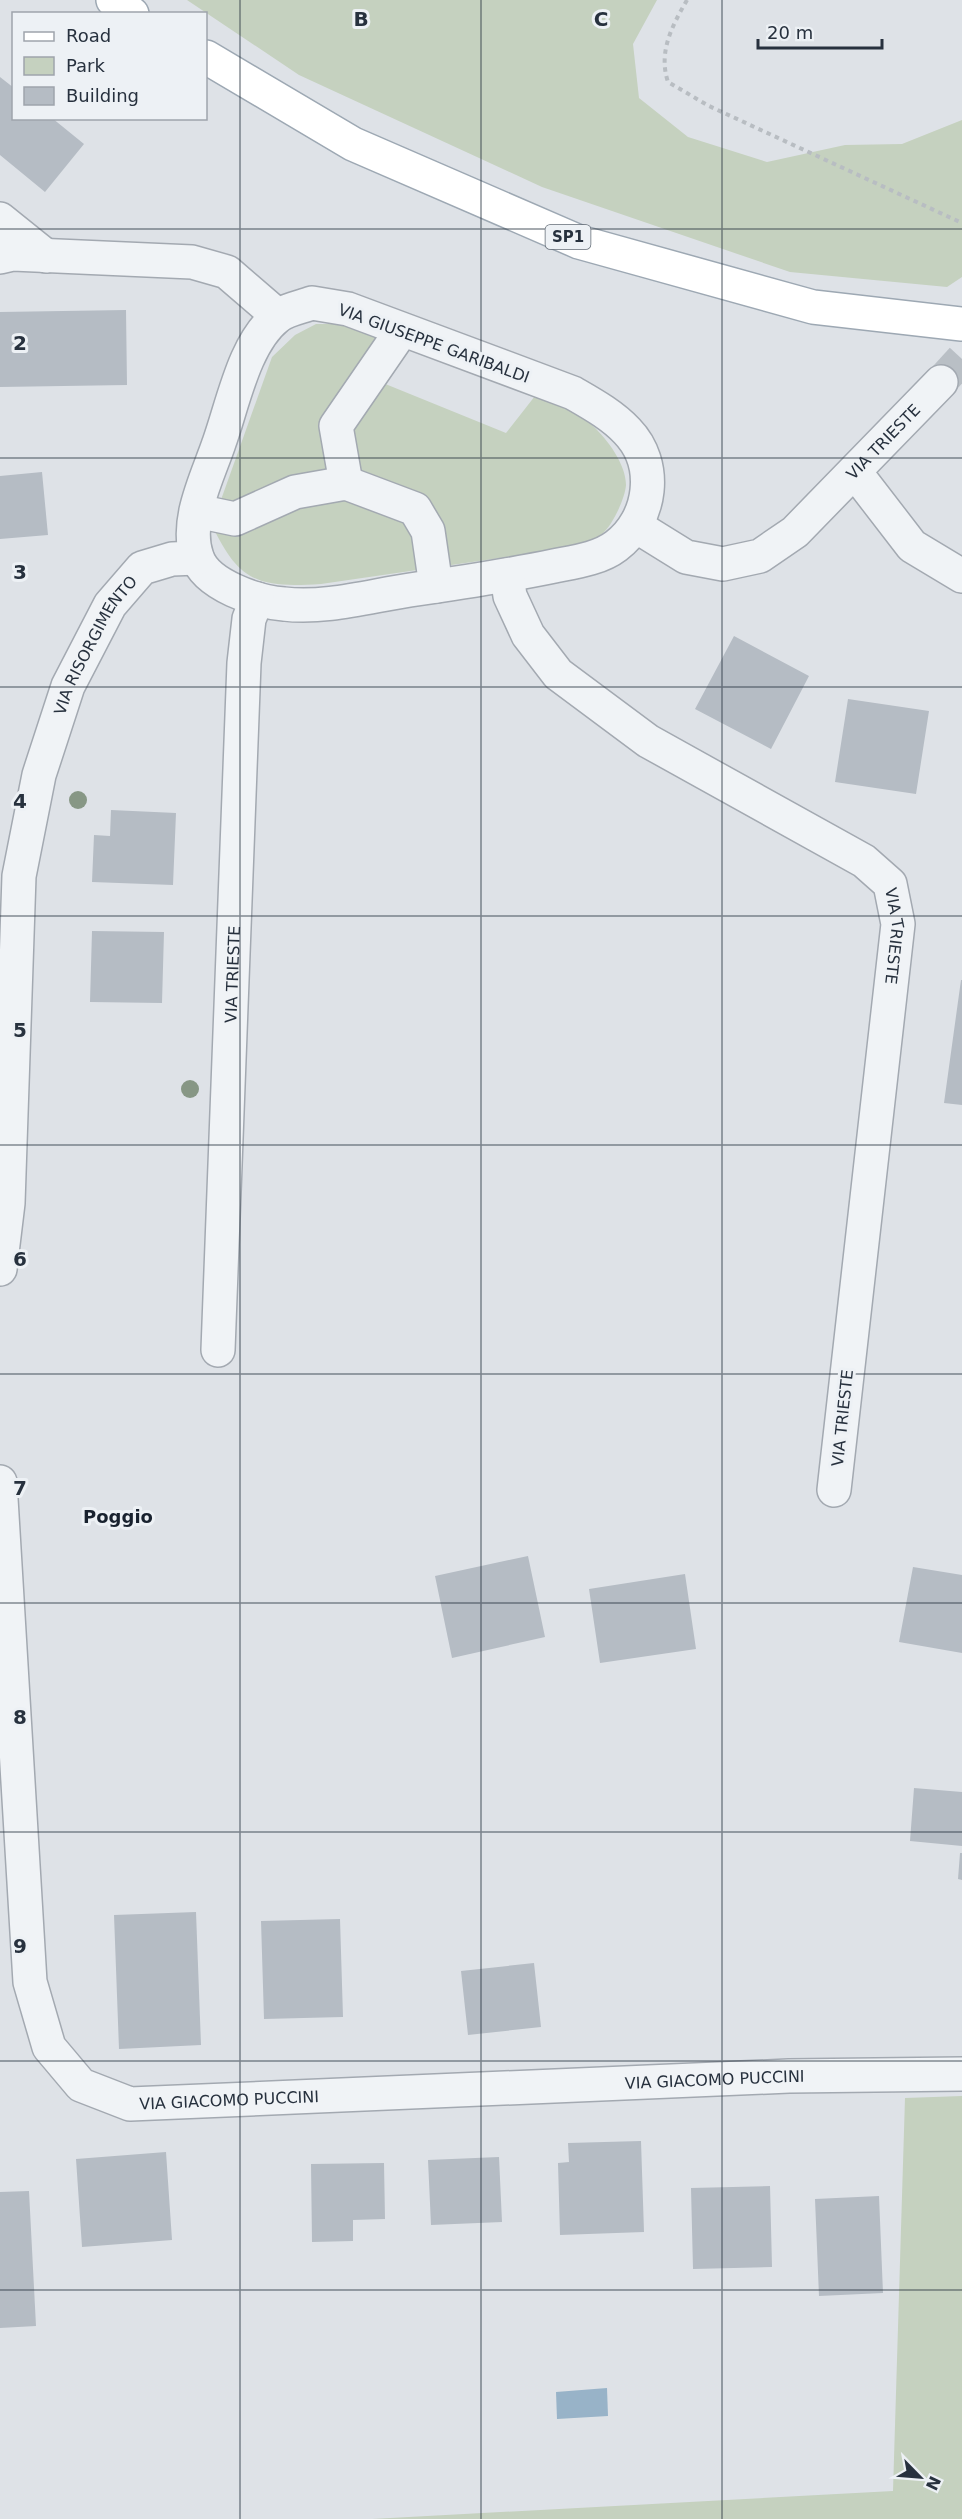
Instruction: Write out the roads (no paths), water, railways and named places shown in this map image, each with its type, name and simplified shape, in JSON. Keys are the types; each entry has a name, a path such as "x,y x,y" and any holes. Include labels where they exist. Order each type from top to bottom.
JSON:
{"main road":[{"path":"113,0 129,12"},
{"name":"SP1","path":"207,58 353,144 579,242 813,307 962,324"}],"street":[{"path":"0,219 46,256"},
{"path":"0,257 13,254 192,262 227,272 278,316 252,346 193,529 197,558 214,579 235,590 257,599 284,604 319,604 507,575 587,559 616,547 636,526"},
{"name":"VIA GIUSEPPE GARIBALDI","path":"278,316 312,303 348,309 573,393 628,431 644,456 649,493 636,526"},
{"path":"346,483 336,426 402,330"},
{"name":"VIA TRIESTE","path":"636,526 686,557 723,564 760,556 795,532 940,382"},
{"path":"855,472 912,546 962,576"},
{"path":"197,511 235,519 295,492 346,483 415,509 428,531 436,586"},
{"name":"VIA RISORGIMENTO","path":"0,1269 8,1203 8,969 19,876 39,775 68,686 110,605 142,568 172,559 197,558"},
{"name":"VIA TRIESTE","path":"507,575 510,596 528,635 558,674 648,741 864,861 890,884 898,924 834,1490"},
{"name":"VIA TRIESTE","path":"218,1350 244,663 249,619 257,599"},
{"name":"VIA GIACOMO PUCCINI","path":"0,1482 30,1982 49,2047 81,2085 130,2104 789,2076 962,2074"}],"water":[{"path":"607,2388 608,2416 557,2419 556,2392"}],"tunnel":[{"path":"941,382 962,359"}],"district":[{"name":"Poggio","path":"118,1517"}]}
